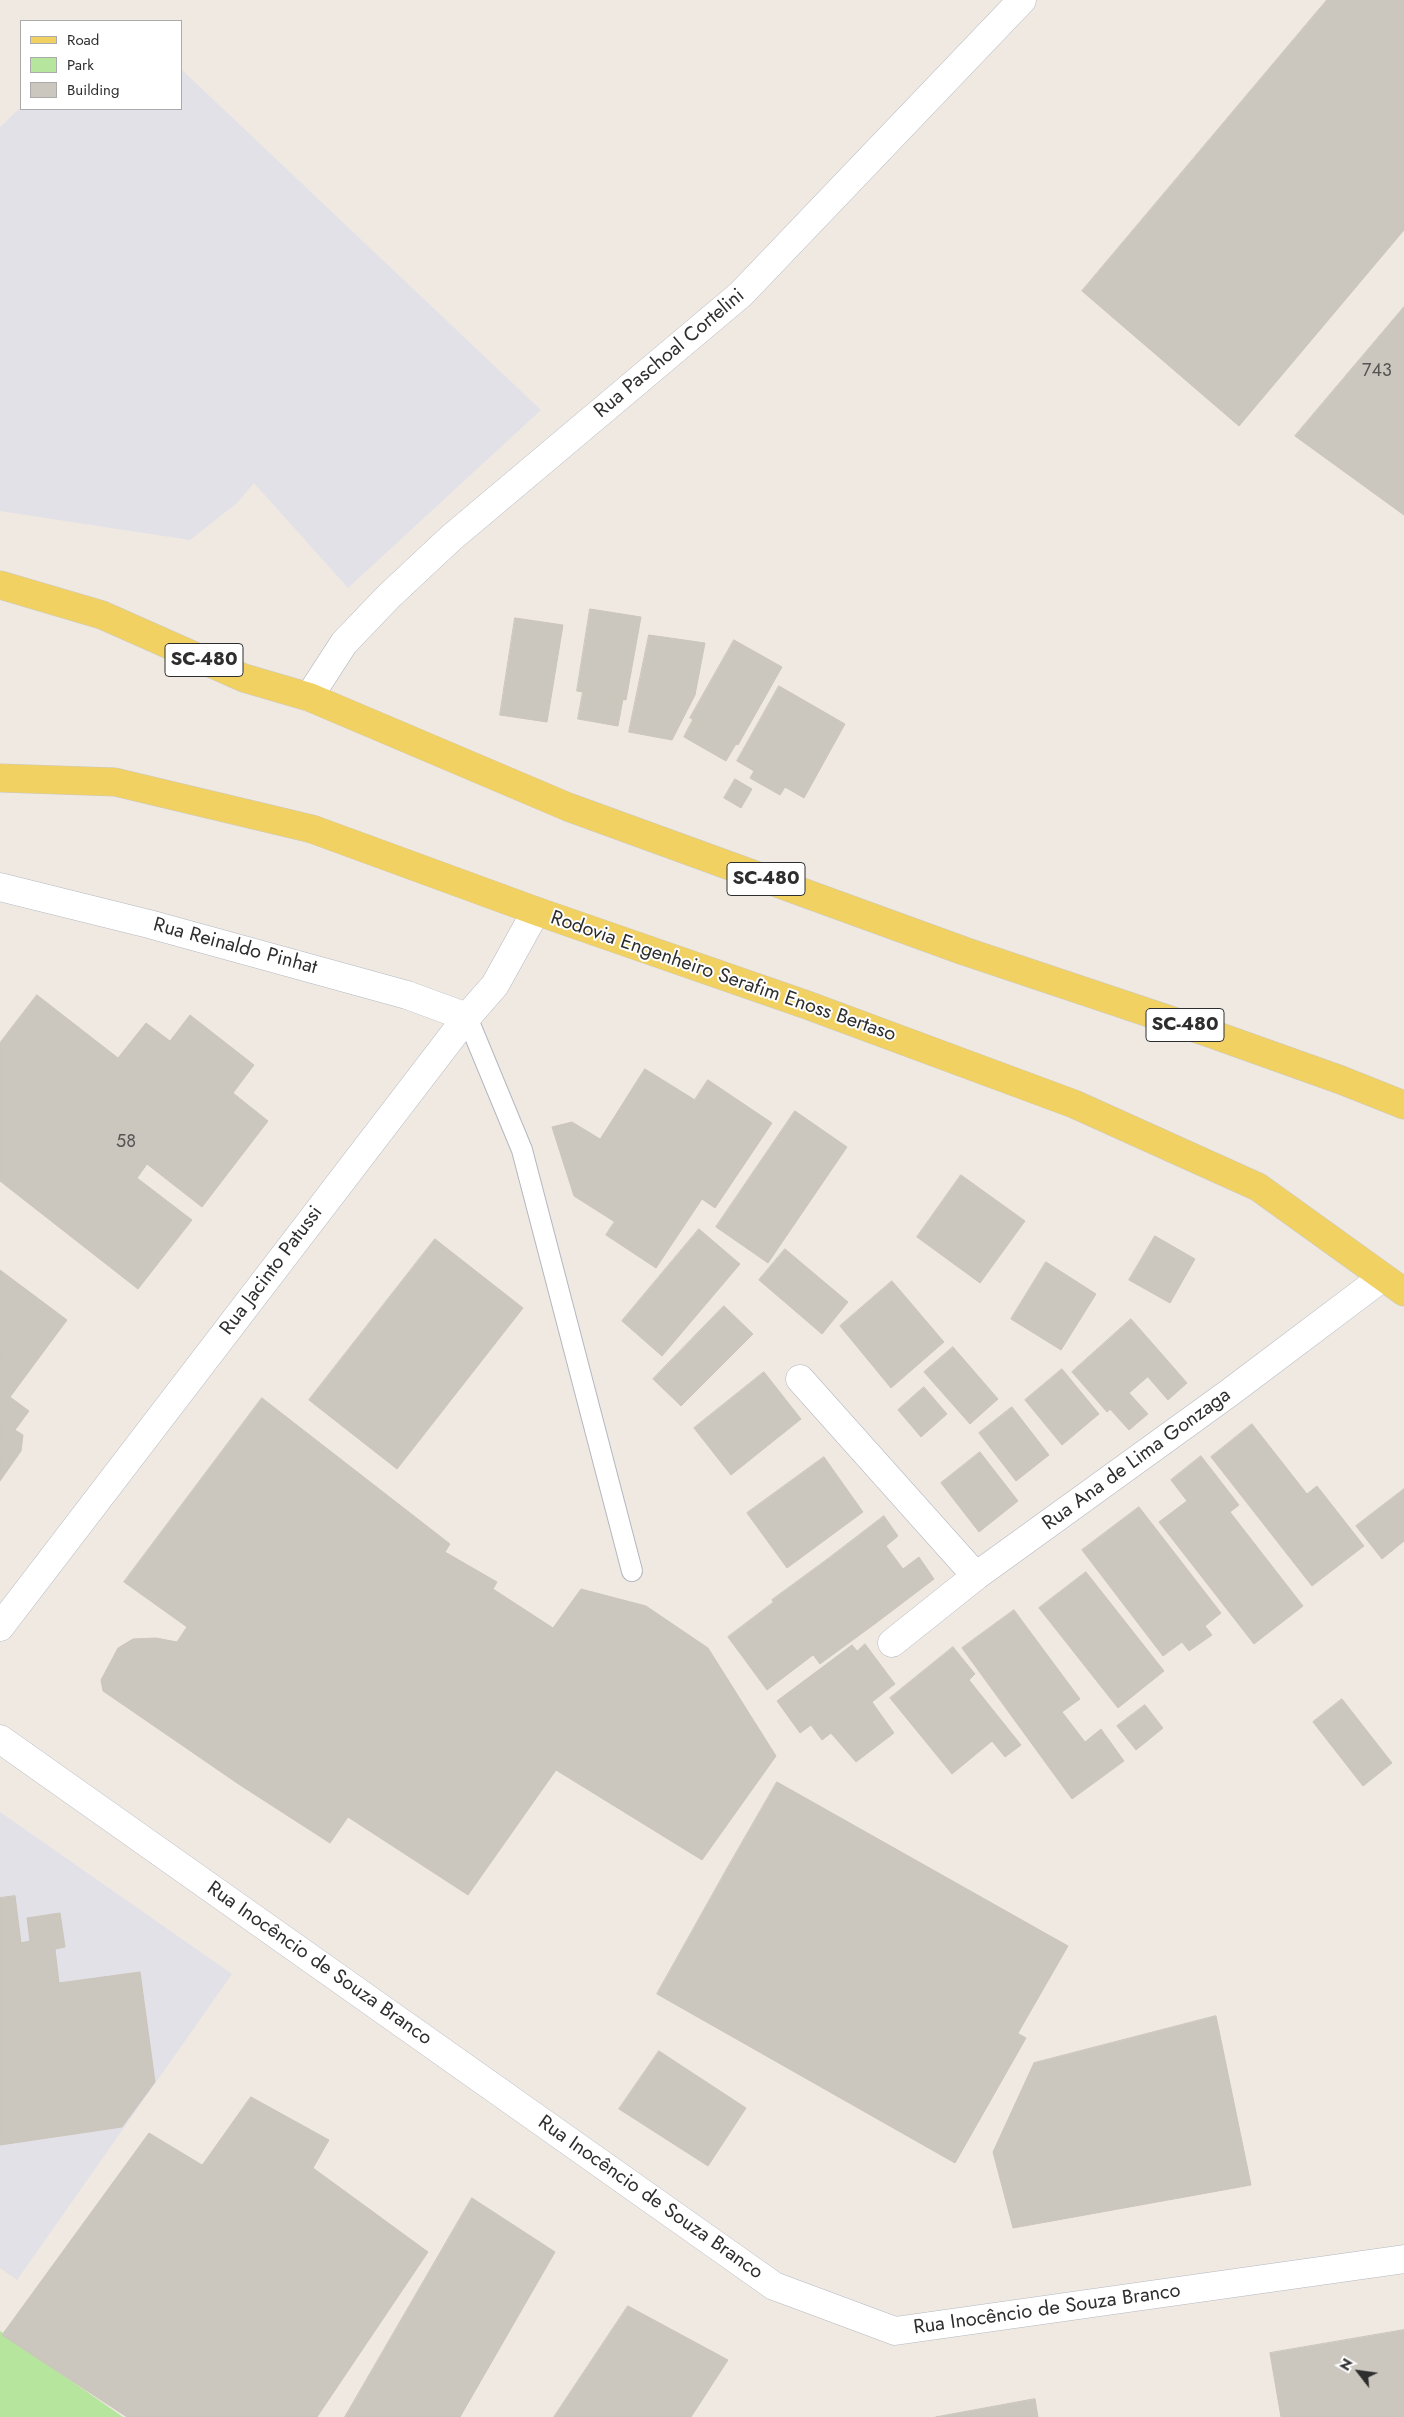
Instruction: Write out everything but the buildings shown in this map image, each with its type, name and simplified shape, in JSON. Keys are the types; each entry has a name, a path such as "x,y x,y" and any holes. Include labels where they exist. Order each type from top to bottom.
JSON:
{"main road":[{"name":"SC-480","path":"0,585 102,615 244,678 309,697 568,807 964,951 1248,1047 1404,1105"},
{"name":"Rodovia Engenheiro Serafim Enoss Bertaso","path":"0,778 116,782 312,829 536,911 807,1005 1074,1104 1258,1187 1394,1284"}],"street":[{"name":"Rua Paschoal Cortelini","path":"309,697 344,643 389,596 450,538 741,294 1022,0"},
{"name":"Rua Reinaldo Pinhat","path":"0,887 149,924 407,995 466,1017"},
{"name":"Rua Jacinto Patussi","path":"0,1627 466,1017 495,985 536,911"},
{"name":"Rua Ana de Lima Gonzaga","path":"892,1643 976,1576 1229,1393 1394,1284"},
{"path":"800,1380 976,1576"},
{"name":"Rua Inocêncio de Souza Branco","path":"0,1739 774,2286 895,2331 1404,2259"}],"lane":[{"path":"466,1017 522,1150 632,1571"}],"shaded area":[{"path":"182,70 541,410 348,588 254,483 237,503 190,540 0,511 0,127 20,108 20,110 182,110"},
{"path":"0,1812 232,1974 17,2280 0,2268"}],"green space":[{"path":"0,2331 123,2417 0,2417"}]}
